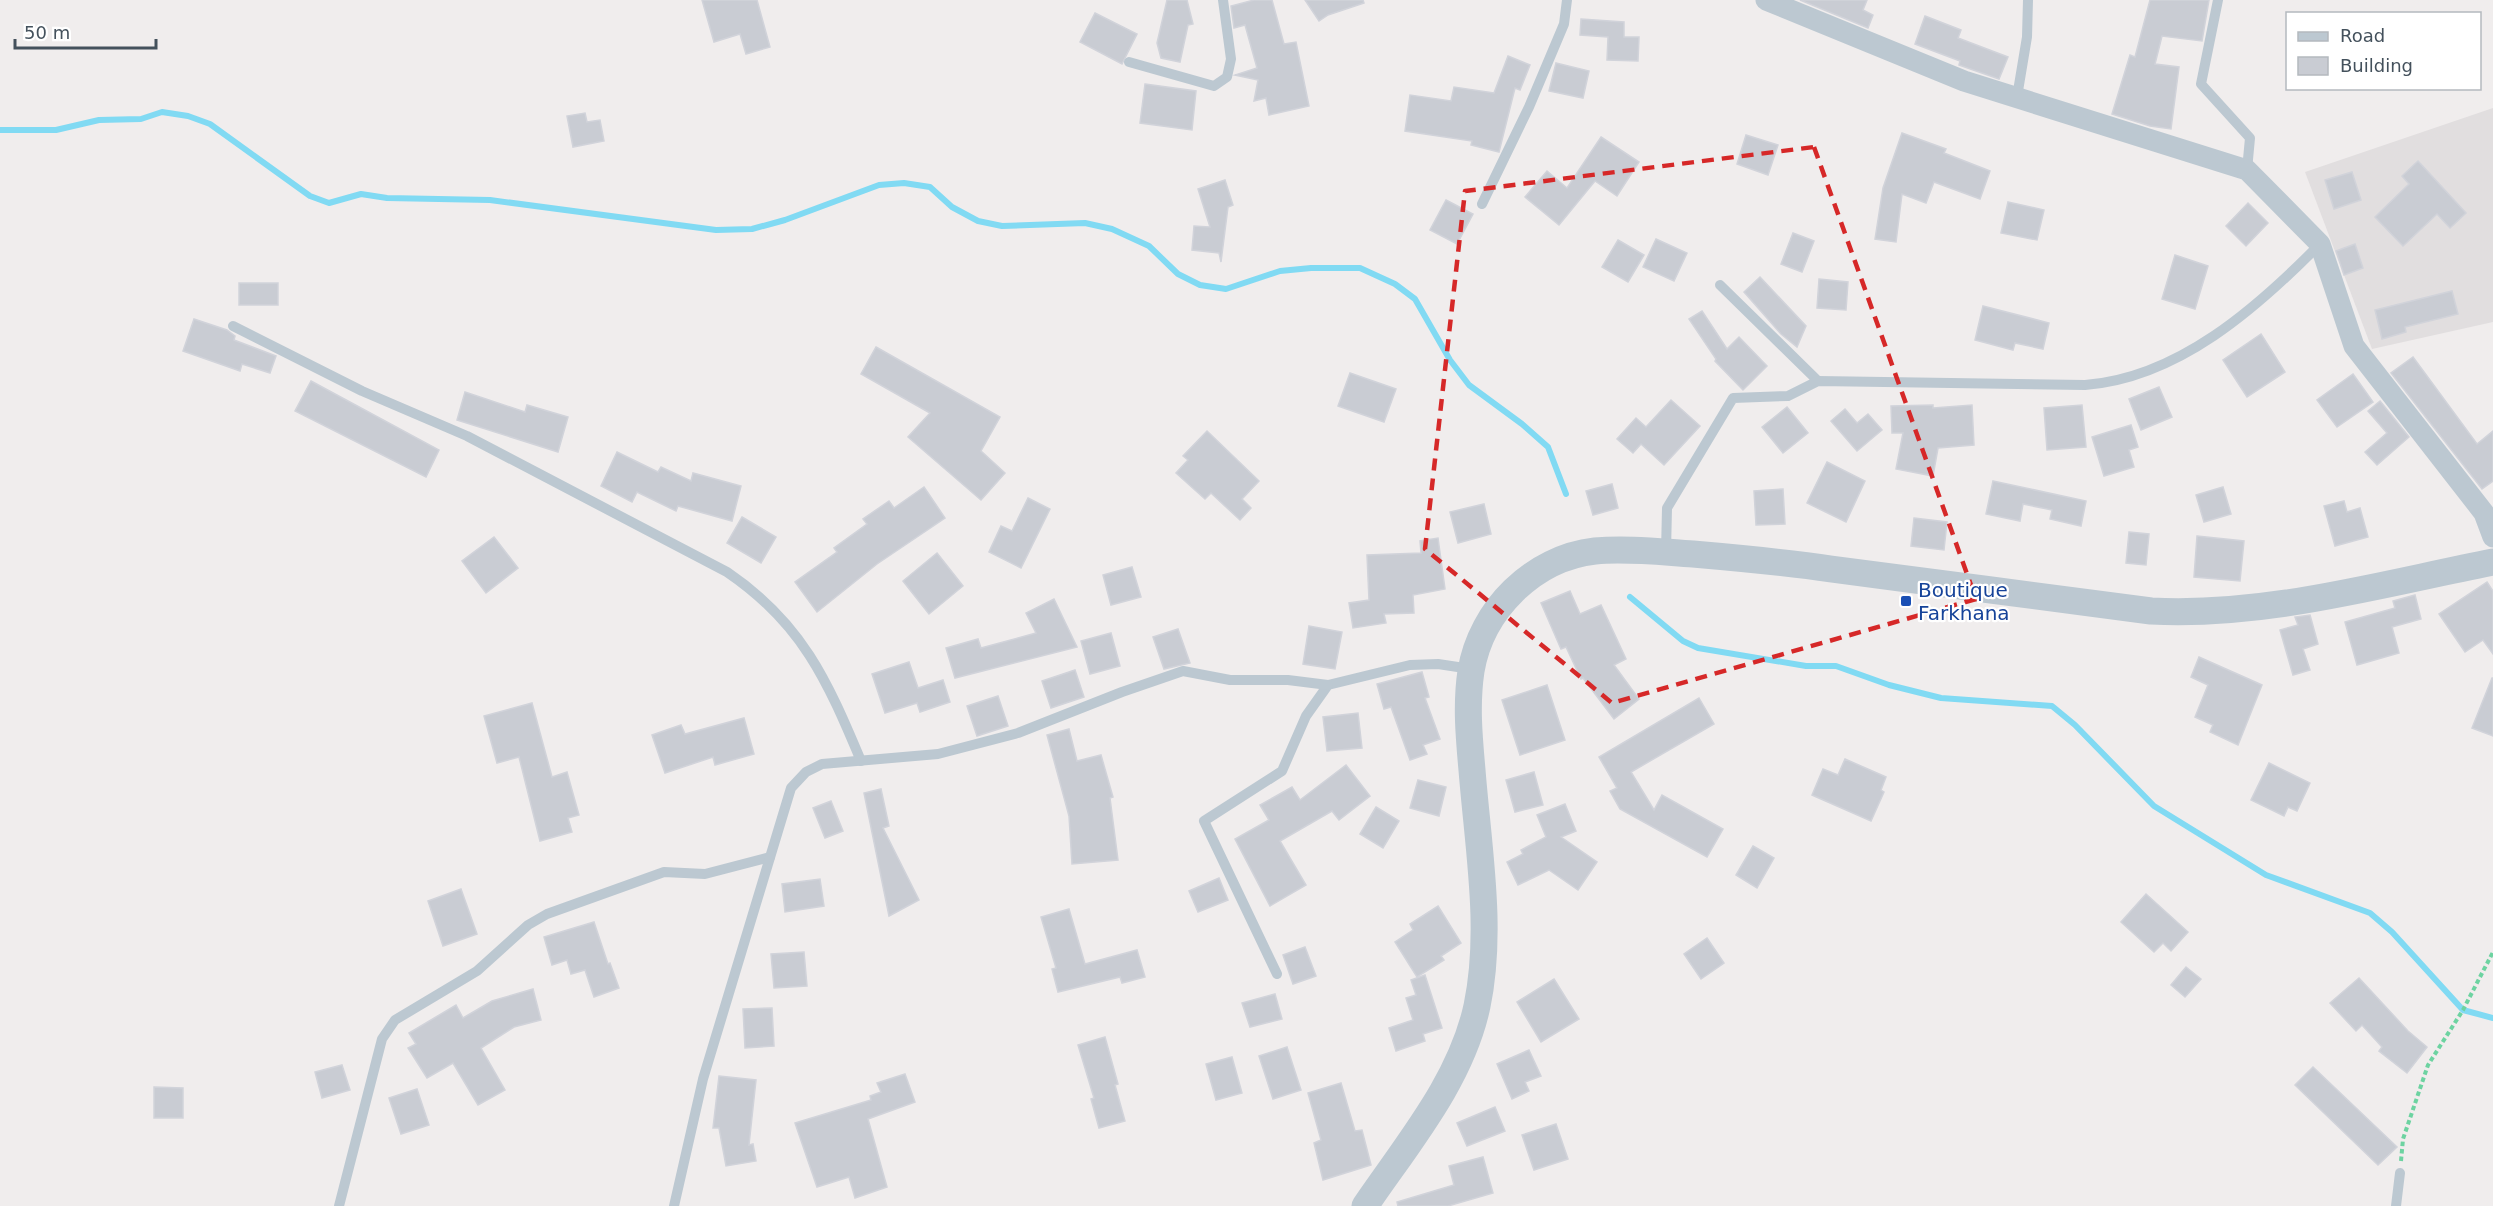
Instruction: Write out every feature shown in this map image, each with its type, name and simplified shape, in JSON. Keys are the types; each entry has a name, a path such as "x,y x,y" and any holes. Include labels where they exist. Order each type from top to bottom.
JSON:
{"street":[{"path":"1766,0 1964,81 2247,170 2320,244 2354,346 2484,513 2493,537"},
{"path":"1365,1206 1420,1125 1458,1063 1470,1036 1483,965 1483,924 1467,716 1471,669 1482,636 1501,604 1526,578 1557,560 1593,551 1666,552 1776,561 2151,611 2197,614 2278,604 2493,562"}],"lane":[{"path":"1129,62 1214,86 1227,77 1231,59 1223,0"},
{"path":"1482,204 1529,107 1564,24 1567,0"},
{"path":"2017,97 2027,37 2028,0"},
{"path":"2218,0 2201,84 2250,138 2247,170"},
{"path":"1666,552 1667,508 1732,398 1788,396 1818,381 2085,386 2111,383 2185,353 2218,333 2295,269 2320,244"},
{"path":"1720,285 1818,381"},
{"path":"233,326 362,391 466,436 727,572 746,585 780,616 807,649 832,692 861,761"},
{"path":"674,1206 703,1079 770,857 791,788 806,772 822,764 938,754 1018,733 1183,671 1230,680 1267,679 1328,685 1410,665 1438,664 1471,669"},
{"path":"1277,974 1204,821 1282,771 1306,716 1328,685"},
{"path":"339,1206 382,1039 395,1020 477,971 528,926 547,914 664,872 705,874 770,857"},
{"path":"2396,1206 2400,1173"}],"path":[{"path":"2400,1173 2403,1139 2428,1065 2463,1010 2493,952"}],"highlighted area":[{"path":"1814,147 1976,599 1612,703 1425,549 1465,191"}],"shaded area":[{"path":"2493,108 2493,322 2372,349 2305,172"}],"building":[{"path":"702,0 757,0 770,47 746,54 740,34 714,42"},
{"path":"1167,0 1187,0 1193,24 1188,25 1180,62 1161,58 1157,43"},
{"path":"1254,0 1272,0 1284,44 1296,42 1309,106 1269,115 1266,98 1254,101 1258,80 1235,75 1257,68 1245,25 1234,28 1231,6"},
{"path":"1305,0 1363,0 1364,3 1328,15 1319,21"},
{"path":"1800,0 1867,0 1863,10 1873,15 1868,28"},
{"path":"2150,0 2209,0 2202,41 2162,36 2155,64 2179,67 2171,129 2150,126 2112,114 2130,55 2135,57"},
{"path":"1095,13 1137,34 1122,64 1080,42"},
{"path":"1925,16 1961,30 1958,38 2008,57 1999,79 1959,65 1960,61 1915,44"},
{"path":"1581,19 1624,22 1624,37 1639,37 1638,61 1607,60 1608,37 1580,35"},
{"path":"1508,56 1530,65 1520,90 1515,88 1499,152 1471,145 1472,141 1405,131 1410,95 1451,101 1454,87 1494,93"},
{"path":"1556,63 1589,71 1583,98 1549,91"},
{"path":"1145,84 1196,91 1192,130 1140,123"},
{"path":"585,113 587,122 600,120 604,141 573,147 567,116"},
{"path":"1902,133 1946,149 1944,153 1990,171 1980,199 1934,182 1926,203 1902,194 1896,242 1875,239 1883,188"},
{"path":"1746,135 1778,145 1768,175 1737,164"},
{"path":"1601,137 1639,162 1617,196 1595,181 1559,225 1525,197 1547,171 1567,188"},
{"path":"2418,161 2466,213 2450,228 2437,214 2403,246 2375,217 2409,184 2402,176"},
{"path":"2352,172 2361,200 2334,209 2325,180"},
{"path":"1225,180 1233,205 1228,207 1221,262 1219,253 1192,250 1194,226 1210,227 1198,189"},
{"path":"1446,200 1473,214 1457,244 1430,230"},
{"path":"2008,202 2044,210 2037,240 2001,233"},
{"path":"2248,203 2268,223 2246,246 2226,226"},
{"path":"1793,233 1814,241 1802,272 1781,264"},
{"path":"1656,239 1687,253 1674,281 1643,267"},
{"path":"1618,240 1644,255 1628,282 1602,267"},
{"path":"2355,244 2363,268 2344,275 2336,251"},
{"path":"2175,255 2208,266 2195,309 2162,299"},
{"path":"1760,277 1806,326 1797,347 1781,334 1744,292"},
{"path":"1819,279 1848,282 1846,310 1817,308"},
{"path":"239,283 278,283 278,305 239,305"},
{"path":"2452,291 2458,314 2405,327 2406,332 2382,339 2375,310"},
{"path":"1983,306 2049,323 2043,349 2015,343 2013,350 1975,340"},
{"path":"1702,311 1727,349 1739,337 1767,366 1743,390 1715,361 1716,359 1689,319"},
{"path":"194,319 227,330 235,336 234,340 276,356 270,373 242,364 240,371 183,351"},
{"path":"2261,334 2285,372 2247,397 2223,360"},
{"path":"876,347 1000,417 981,451 1005,473 981,500 908,437 930,413 861,374"},
{"path":"2413,357 2477,444 2493,431 2493,481 2482,489 2391,373"},
{"path":"1350,373 1396,389 1384,422 1338,406"},
{"path":"2353,374 2373,402 2337,427 2317,400"},
{"path":"311,381 439,450 426,477 295,411"},
{"path":"2159,387 2172,417 2141,430 2129,399"},
{"path":"465,392 525,412 527,405 568,417 558,452 457,420"},
{"path":"1671,400 1700,426 1664,465 1641,444 1633,453 1617,439 1636,418 1646,427"},
{"path":"2380,401 2409,437 2377,465 2365,452 2387,433 2368,411"},
{"path":"1933,405 1933,408 1972,405 1974,445 1938,448 1933,476 1896,469 1903,433 1892,433 1891,406"},
{"path":"2082,405 2086,447 2047,450 2044,408"},
{"path":"1787,407 1808,433 1783,453 1762,427"},
{"path":"1845,409 1857,423 1868,414 1882,430 1857,451 1831,421"},
{"path":"2131,425 2138,447 2129,450 2134,467 2104,476 2092,437"},
{"path":"1207,431 1259,481 1242,499 1251,508 1240,520 1211,493 1205,499 1176,473 1188,460 1183,456"},
{"path":"617,452 658,472 661,467 691,481 693,473 741,486 732,521 678,506 676,511 637,492 632,502 601,486"},
{"path":"1827,462 1865,481 1846,522 1807,503"},
{"path":"1993,481 2086,501 2081,526 2050,519 2052,510 2023,504 2020,521 1986,514"},
{"path":"1612,484 1618,508 1593,515 1586,491"},
{"path":"924,487 945,518 877,564 817,612 795,582 837,552 834,548 867,524 863,519 889,501 894,508"},
{"path":"2223,487 2231,514 2204,522 2196,495"},
{"path":"1783,489 1785,524 1756,525 1754,491"},
{"path":"1028,498 1050,509 1021,568 989,552 1001,526 1012,531"},
{"path":"2344,501 2347,512 2360,508 2368,537 2335,546 2324,506"},
{"path":"1484,504 1491,534 1458,543 1450,512"},
{"path":"742,517 776,537 761,563 727,543"},
{"path":"1914,518 1947,522 1944,550 1911,546"},
{"path":"2129,532 2149,534 2146,565 2126,563"},
{"path":"2197,536 2244,541 2240,581 2194,577"},
{"path":"494,537 518,568 486,593 462,561"},
{"path":"1438,538 1445,589 1413,595 1414,613 1384,614 1386,623 1353,628 1349,603 1369,600 1367,555 1421,553 1420,541"},
{"path":"937,553 963,586 929,614 903,581"},
{"path":"1132,567 1141,597 1111,605 1103,575"},
{"path":"2487,582 2493,591 2493,654 2483,640 2465,652 2439,614"},
{"path":"1570,591 1580,614 1601,605 1626,659 1614,665 1639,699 1614,719 1583,678 1581,679 1566,647 1561,649 1541,603"},
{"path":"2415,595 2421,619 2392,627 2399,653 2357,665 2345,622 2395,608 2393,601"},
{"path":"1054,599 1077,647 955,678 946,648 978,639 981,648 1036,633 1026,613"},
{"path":"2310,615 2318,644 2303,649 2310,670 2293,675 2280,630 2298,625 2295,617"},
{"path":"1309,626 1342,632 1335,669 1303,664"},
{"path":"1178,629 1190,663 1164,669 1153,637"},
{"path":"1111,633 1120,666 1090,674 1081,641"},
{"path":"2199,657 2262,685 2238,745 2210,732 2213,725 2195,717 2208,685 2191,677"},
{"path":"909,662 918,688 943,680 950,702 920,712 917,703 885,713 872,674"},
{"path":"1075,670 1084,697 1051,708 1042,681"},
{"path":"1422,672 1429,697 1425,698 1440,739 1423,745 1427,754 1410,760 1391,707 1384,709 1377,684"},
{"path":"2493,678 2493,736 2472,728"},
{"path":"1547,685 1565,740 1520,755 1502,700"},
{"path":"998,696 1008,726 977,736 967,706"},
{"path":"1699,698 1714,724 1631,772 1654,810 1662,795 1723,829 1707,857 1620,809 1610,791 1617,788 1599,757"},
{"path":"532,703 552,777 567,772 579,815 568,818 572,832 540,841 519,757 497,763 484,716"},
{"path":"1358,713 1362,748 1327,751 1323,717"},
{"path":"744,718 754,754 715,765 713,757 665,773 652,735 681,725 685,734"},
{"path":"1069,729 1077,761 1101,755 1113,797 1110,798 1118,860 1072,864 1069,816 1047,735"},
{"path":"1845,759 1886,777 1881,790 1884,792 1871,821 1812,795 1823,769 1838,775"},
{"path":"2269,763 2310,783 2297,811 2288,807 2284,816 2251,800"},
{"path":"1346,765 1370,796 1339,820 1332,811 1280,841 1306,885 1270,906 1235,839 1269,820 1260,805 1292,787 1300,800"},
{"path":"1534,772 1543,805 1515,812 1506,780"},
{"path":"1418,780 1446,787 1439,816 1410,808"},
{"path":"881,789 889,826 883,828 919,900 889,916 864,793"},
{"path":"831,801 843,831 825,838 813,808"},
{"path":"1565,804 1576,831 1561,837 1597,862 1578,890 1549,870 1518,885 1507,862 1523,854 1521,850 1546,837 1537,815"},
{"path":"1376,807 1399,821 1383,848 1360,834"},
{"path":"1753,846 1774,858 1757,888 1736,875"},
{"path":"1219,878 1228,900 1198,912 1189,891"},
{"path":"820,879 824,906 785,912 782,884"},
{"path":"461,889 477,934 443,946 428,901"},
{"path":"2146,894 2188,932 2171,951 2163,943 2154,952 2121,922"},
{"path":"1438,906 1461,943 1441,956 1444,960 1417,977 1395,942 1413,930 1410,924"},
{"path":"1069,909 1085,964 1137,950 1145,977 1122,983 1120,977 1058,992 1052,969 1056,968 1041,917"},
{"path":"594,922 619,988 594,997 585,970 571,974 567,960 552,965 544,937"},
{"path":"1707,938 1724,963 1701,979 1684,954"},
{"path":"1305,947 1316,976 1293,984 1283,955"},
{"path":"804,952 807,986 774,988 771,954"},
{"path":"2186,967 2201,979 2185,997 2171,985"},
{"path":"1425,975 1442,1028 1423,1034 1425,1041 1396,1051 1389,1028 1413,1020 1406,998 1416,995 1411,980"},
{"path":"2359,978 2408,1031 2427,1047 2407,1073 2379,1051 2382,1047 2362,1025 2356,1031 2330,1003"},
{"path":"1554,979 1579,1019 1541,1042 1517,1002"},
{"path":"533,989 541,1020 514,1027 481,1048 505,1090 478,1105 453,1063 427,1078 408,1048 416,1044 409,1033 456,1005 463,1018 492,1001"},
{"path":"1275,994 1282,1019 1250,1027 1242,1003"},
{"path":"772,1008 774,1046 745,1048 743,1009"},
{"path":"1105,1037 1125,1121 1099,1128 1091,1099 1094,1098 1078,1045"},
{"path":"1287,1047 1301,1090 1273,1099 1259,1056"},
{"path":"1529,1050 1541,1076 1525,1082 1529,1091 1512,1099 1497,1064"},
{"path":"1232,1057 1242,1093 1216,1100 1206,1064"},
{"path":"342,1065 350,1090 322,1098 315,1072"},
{"path":"2313,1067 2397,1147 2378,1165 2295,1085"},
{"path":"905,1074 915,1102 868,1119 887,1187 855,1198 849,1177 817,1187 795,1123 871,1100 870,1096 881,1092 877,1083"},
{"path":"719,1076 756,1080 749,1145 753,1144 756,1161 726,1166 719,1128 713,1128"},
{"path":"1341,1083 1355,1131 1362,1130 1371,1165 1323,1180 1314,1143 1321,1140 1308,1093"},
{"path":"154,1087 183,1088 183,1118 154,1118"},
{"path":"417,1089 429,1125 401,1134 389,1098"},
{"path":"1495,1107 1505,1131 1467,1146 1457,1123"},
{"path":"1556,1124 1568,1159 1534,1170 1522,1135"},
{"path":"1483,1157 1493,1193 1448,1206 1398,1206 1397,1202 1454,1185 1449,1166"}],"waterway":[{"path":"0,130 56,130 99,120 141,119 162,112 188,116 210,124 310,196 329,203 361,194 387,198 490,200 716,230 752,229 785,220 879,185 904,183 930,187 952,207 978,221 1002,226 1085,223 1112,229 1149,246 1178,274 1200,285 1226,289 1280,271 1311,268 1360,268 1395,284 1415,299 1450,360 1469,385 1522,424 1548,447 1566,494"},
{"path":"1630,597 1683,641 1698,648 1806,666 1836,666 1889,685 1941,698 2052,706 2075,725 2154,806 2266,875 2370,913 2392,932 2463,1010 2493,1018"}],"place":[{"name":"Boutique Farkhana","path":"1906,601"}]}
